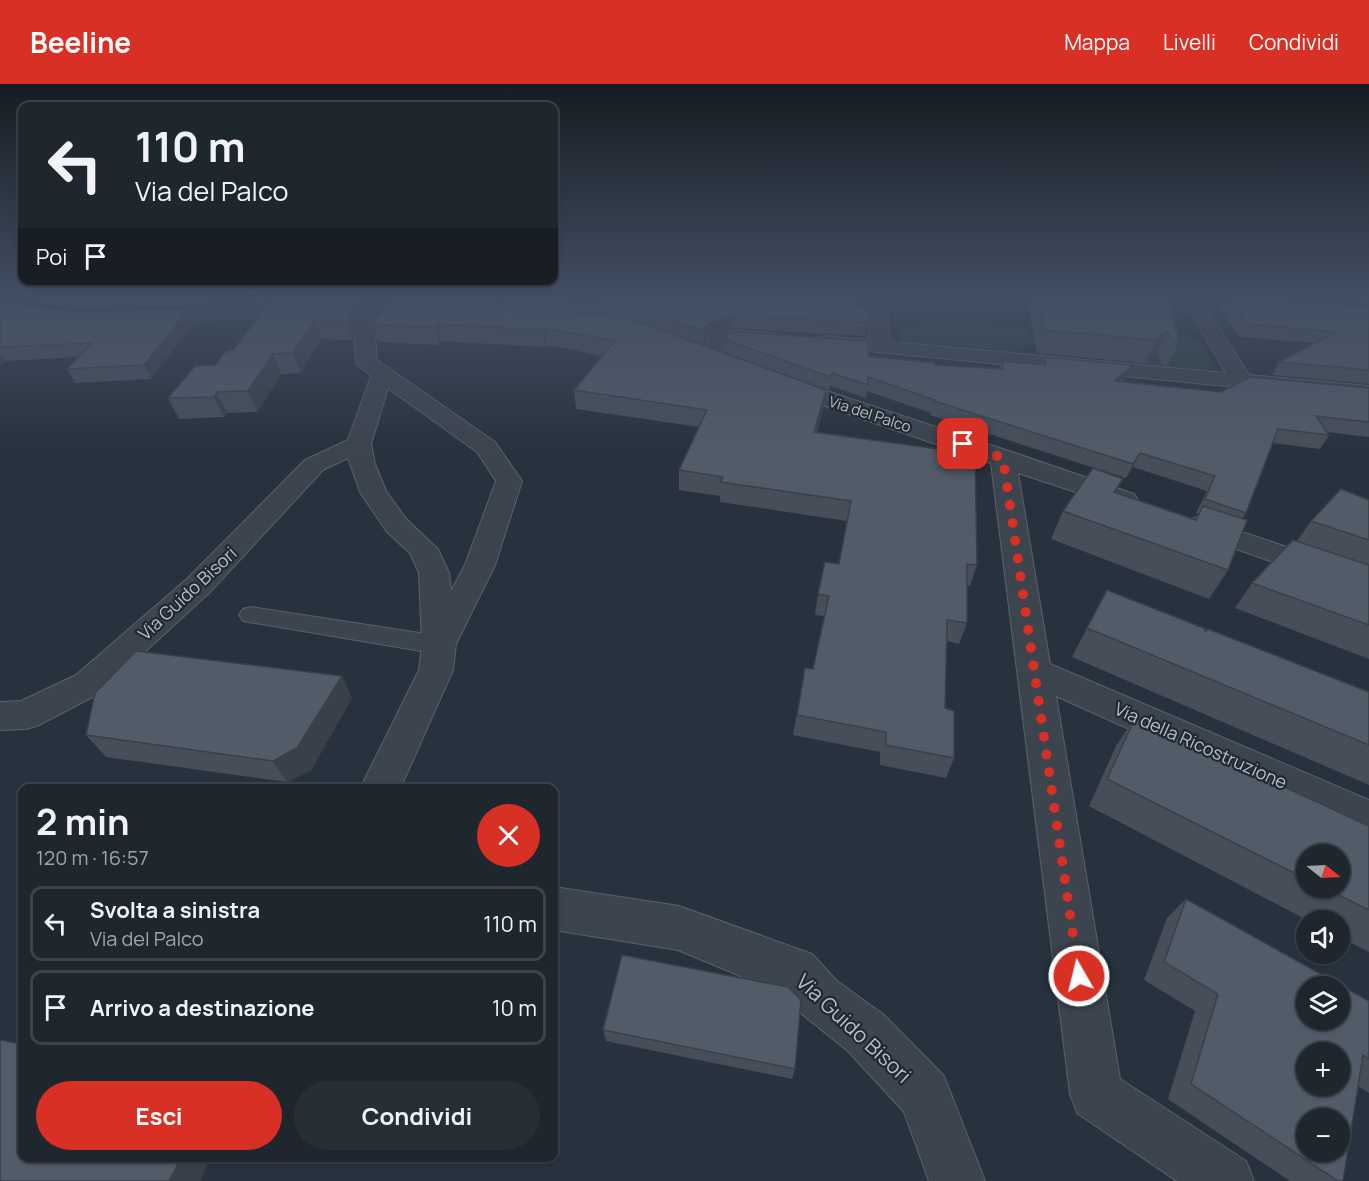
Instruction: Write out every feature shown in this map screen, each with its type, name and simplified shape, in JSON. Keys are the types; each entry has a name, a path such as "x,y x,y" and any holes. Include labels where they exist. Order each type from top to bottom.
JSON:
{"street":[{"path":"366,349 367,363 486,447 509,481 480,565 439,645"},
{"path":"712,358 714,349"},
{"path":"912,349 1369,393"},
{"path":"1222,349 1242,382"},
{"path":"382,374 360,444 362,465 373,492 397,526 423,549 434,573 439,645 436,670 382,784"},
{"name":"Via del Palco","path":"766,378 1147,508"},
{"name":"Via Guido Bisori","path":"0,716 26,715 88,684 199,585 314,465 360,444"},
{"path":"1003,458 1096,1094 1226,1181"},
{"path":"1180,520 1369,586"},
{"name":"Via della Ricostruzione","path":"1033,671 1369,819"},
{"name":"Via Guido Bisori","path":"558,910 679,928 743,954 795,971 820,998 866,1033 925,1095 957,1181"}],"lane":[{"path":"251,615 439,645"}],"shaded area":[{"path":"961,349 1018,349 1008,354"},
{"path":"1164,349 1205,349 1218,373 1103,362 1102,357 1140,359 1162,355"}],"building":[{"path":"86,349 157,349 144,365 67,369"},
{"path":"296,349 293,353 273,354 248,391 217,392 214,397 168,398 195,366 215,365 226,351"},
{"path":"608,349 714,349 826,390 814,432 975,454 977,565 967,564 967,623 947,620 945,708 954,711 954,758 886,745 886,732 797,715 805,668 813,669 829,596 818,594 825,562 839,564 851,501 720,482 723,477 679,470 707,410 574,390"},
{"path":"752,349 868,349 868,356 935,363 935,365 1003,369 1002,361 1046,365 1044,357 1133,365 1114,381 1221,392 1251,377 1369,388 1369,422 1316,416 1329,435 1278,429 1246,513 1205,499 1215,476 1140,453 1133,464 934,401 868,377 868,385 832,373 831,377"},
{"path":"1303,349 1369,349 1369,370 1279,362"},
{"path":"1093,468 1123,479 1114,492 1196,520 1203,506 1247,520 1228,570 1063,511"},
{"path":"1341,489 1369,500 1369,540 1311,521"},
{"path":"1293,540 1369,565 1369,625 1252,583"},
{"path":"1107,590 1206,629 1205,632 1208,629 1369,692 1369,745 1087,628"},
{"path":"136,651 342,676 297,748 273,761 86,735 95,693"},
{"path":"1135,718 1369,826 1369,910 1345,898 1350,898 1350,844 1296,844 1296,874 1107,779"},
{"path":"1186,899 1296,960 1296,964 1303,964 1324,976 1296,976 1296,1030 1350,1030 1350,990 1369,1001 1369,1059 1363,1055 1350,1137 1350,1108 1296,1108 1296,1153 1191,1084 1218,994 1164,962"},
{"path":"622,955 788,987 801,1000 795,1069 603,1030"},
{"path":"0,1040 18,1043 18,1162 179,1162 169,1181 0,1181"},
{"path":"1309,1162 1346,1162 1343,1181 1338,1181"}],"route":[{"path":"963,444 1003,458 1079,976"}]}
